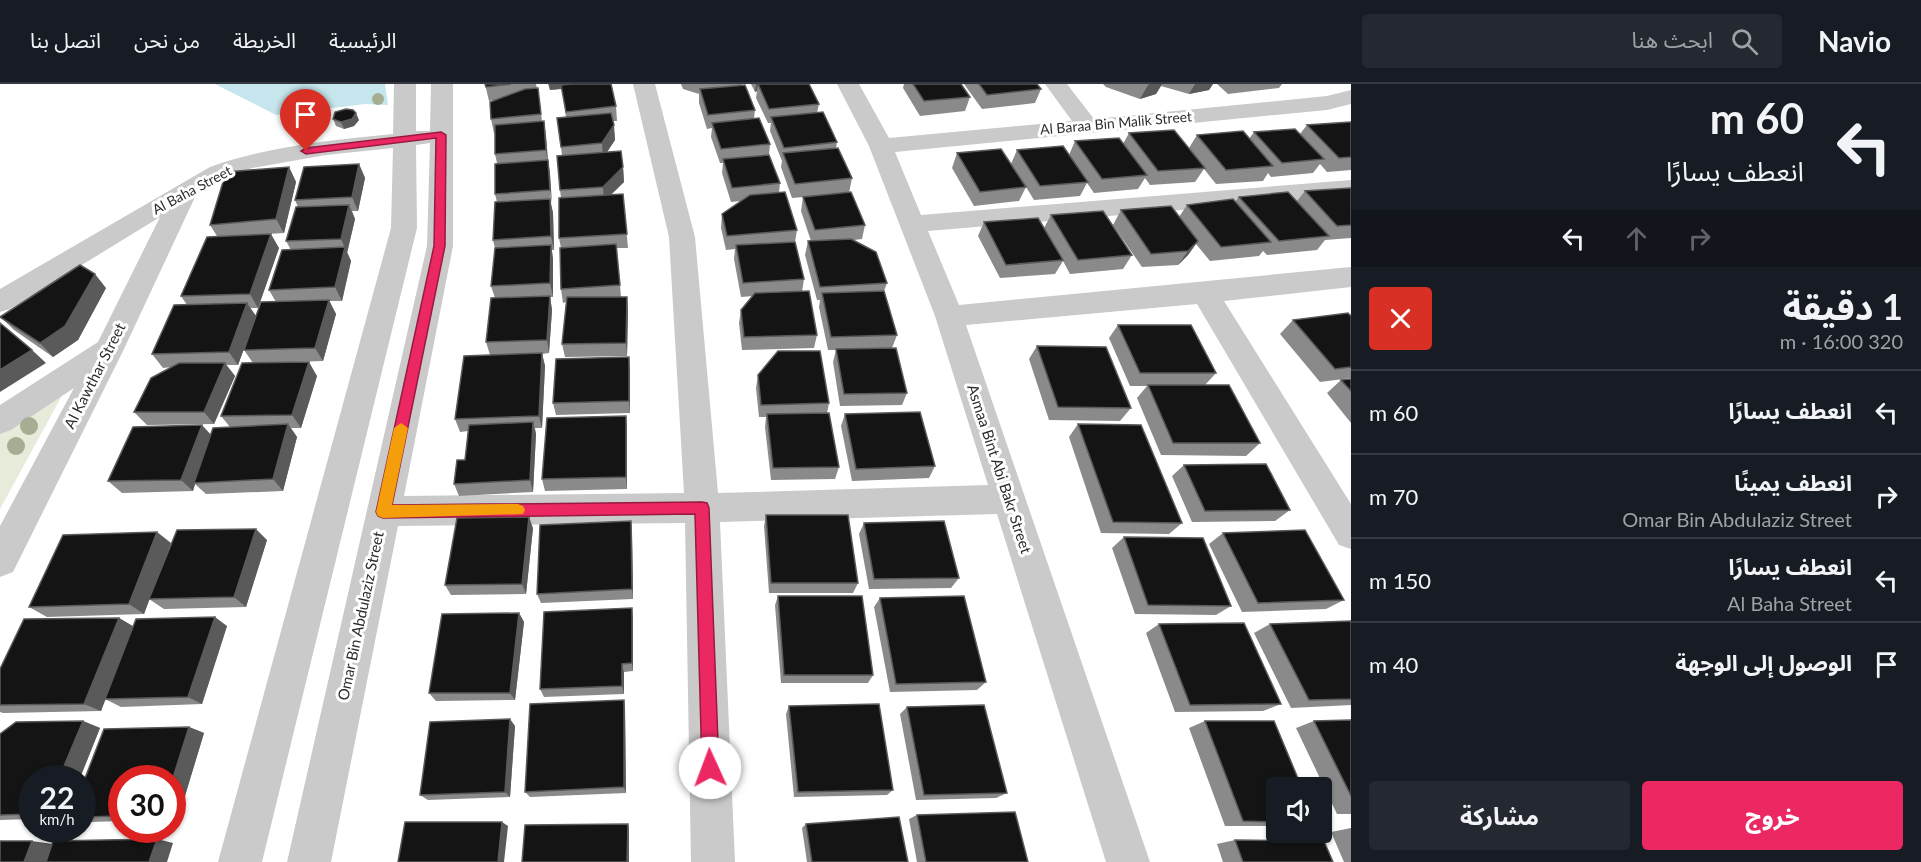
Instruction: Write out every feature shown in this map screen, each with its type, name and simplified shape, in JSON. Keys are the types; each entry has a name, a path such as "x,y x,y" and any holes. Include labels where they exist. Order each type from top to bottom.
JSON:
{"street":[{"path":"240,862 404,228 405,84"},
{"name":"Omar Bin Abdulaziz Street","path":"309,862 440,246 442,84"},
{"path":"644,84 682,237 702,508 713,862"},
{"name":"Asmaa Bint Abi Bakr Street","path":"848,84 881,146 949,316 1128,862"},
{"path":"1056,84 1088,126"},
{"name":"Al Baraa Bin Malik Street","path":"881,146 1327,103 1351,97"},
{"name":"Al Baha Street","path":"0,302 219,172 247,162 326,148 441,135"},
{"path":"913,224 1351,188"},
{"name":"Al Kawthar Street","path":"0,561 109,349 186,190"},
{"path":"949,316 1205,293 1351,277"},
{"path":"1205,293 1348,524"},
{"path":"0,421 109,349"},
{"path":"383,512 702,508 1009,499"}],"green space":[{"path":"70,381 0,509 0,429"}],"water":[{"path":"215,84 385,84 388,105 365,104 276,115"}],"building":[{"path":"485,84 511,84 486,87"},
{"path":"611,84 616,106 566,112 561,85"},
{"path":"758,84 809,84 819,104 769,109"},
{"path":"913,84 961,84 970,97 924,101"},
{"path":"979,84 1037,84 1041,89 987,95"},
{"path":"745,85 755,110 708,115 700,89"},
{"path":"538,88 541,114 491,119 490,102 525,89"},
{"path":"309,101 308,113 293,114 295,103"},
{"path":"346,109 356,113 352,119 341,122 333,119 335,112"},
{"path":"823,112 837,142 784,148 771,117"},
{"path":"611,113 614,125 602,143 561,147 557,118"},
{"path":"759,118 770,144 721,149 712,123"},
{"path":"544,121 546,150 495,154 495,125"},
{"path":"1351,122 1351,157 1339,158 1307,125"},
{"path":"1295,129 1324,159 1282,163 1254,132"},
{"path":"1174,130 1205,168 1158,171 1129,133"},
{"path":"1243,131 1273,166 1226,170 1197,135"},
{"path":"1119,138 1147,175 1102,179 1075,141"},
{"path":"1063,146 1088,182 1040,186 1017,150"},
{"path":"838,148 852,178 795,184 783,153"},
{"path":"1001,149 1026,187 980,192 957,153"},
{"path":"621,151 623,167 603,187 560,190 557,156"},
{"path":"769,155 780,183 732,188 723,159"},
{"path":"548,160 550,190 495,194 495,164"},
{"path":"359,164 352,197 295,200 304,167"},
{"path":"289,167 276,219 210,225 226,172"},
{"path":"1351,188 1351,225 1337,226 1305,191"},
{"path":"785,192 797,230 727,236 722,214 750,195"},
{"path":"851,192 865,225 815,230 803,197"},
{"path":"1288,192 1329,236 1279,241 1239,197"},
{"path":"623,194 627,234 559,238 559,198"},
{"path":"550,199 551,236 493,240 495,202"},
{"path":"1233,199 1271,242 1221,247 1187,205"},
{"path":"349,205 341,239 286,241 296,207"},
{"path":"1171,206 1198,241 1188,251 1151,254 1121,210"},
{"path":"1103,211 1132,255 1078,260 1051,215"},
{"path":"1038,218 1063,260 1006,265 984,222"},
{"path":"271,234 250,294 181,296 207,237"},
{"path":"851,239 876,252 887,283 820,287 808,241"},
{"path":"795,242 804,279 743,283 736,245"},
{"path":"616,244 620,285 561,289 560,248"},
{"path":"551,245 550,283 491,286 495,248"},
{"path":"345,247 335,287 269,290 282,250"},
{"path":"80,265 95,274 65,326 40,343 0,317"},
{"path":"809,291 817,335 744,337 741,310 755,293"},
{"path":"884,291 897,335 831,337 822,293"},
{"path":"550,296 547,340 486,342 491,298"},
{"path":"567,297 627,297 626,343 562,344"},
{"path":"329,300 315,348 244,350 261,302"},
{"path":"247,303 229,352 152,354 174,305"},
{"path":"1348,313 1351,316 1351,367 1335,369 1293,320"},
{"path":"0,323 32,350 0,370"},
{"path":"1118,325 1191,325 1216,373 1140,373"},
{"path":"1037,346 1106,347 1131,408 1058,407"},
{"path":"896,348 907,393 844,394 836,349"},
{"path":"778,351 820,351 829,403 761,405 758,375"},
{"path":"542,353 539,416 455,419 464,356"},
{"path":"629,357 629,401 553,403 556,359"},
{"path":"309,362 292,415 221,416 242,363"},
{"path":"179,363 225,363 204,412 134,412 151,378"},
{"path":"1351,379 1351,391 1341,380"},
{"path":"1148,385 1229,385 1260,443 1173,443"},
{"path":"920,412 935,466 856,469 845,414"},
{"path":"829,413 839,467 773,468 767,414"},
{"path":"626,416 626,477 542,479 547,418"},
{"path":"533,422 530,480 454,484 457,460 465,460 469,425"},
{"path":"288,424 273,479 194,483 213,428"},
{"path":"1078,424 1141,425 1182,523 1113,522"},
{"path":"202,425 181,480 108,481 133,427"},
{"path":"1266,464 1290,510 1205,511 1184,465"},
{"path":"766,515 848,515 858,583 771,583"},
{"path":"529,517 522,584 445,585 457,518"},
{"path":"631,521 632,589 537,594 540,525"},
{"path":"944,521 959,578 874,579 864,523"},
{"path":"256,529 234,597 149,599 177,530"},
{"path":"1305,530 1344,600 1258,603 1223,533"},
{"path":"157,532 129,604 29,607 63,535"},
{"path":"1124,537 1203,538 1231,606 1148,605"},
{"path":"778,596 862,596 873,675 784,675"},
{"path":"964,596 986,682 896,684 880,598"},
{"path":"632,608 632,663 622,664 622,686 540,689 544,612"},
{"path":"519,613 510,693 429,693 442,614"},
{"path":"215,617 188,697 105,699 136,619"},
{"path":"119,618 84,704 0,705 0,669 24,619"},
{"path":"1351,621 1351,699 1309,700 1270,624"},
{"path":"1244,623 1281,704 1190,705 1159,624"},
{"path":"624,700 624,787 525,792 530,704"},
{"path":"879,704 893,790 798,792 789,706"},
{"path":"984,705 1007,793 924,795 907,707"},
{"path":"510,719 505,792 420,795 430,722"},
{"path":"1351,720 1351,796 1314,721"},
{"path":"83,721 64,765 18,765 18,814 0,815 0,734 16,722"},
{"path":"1205,721 1274,721 1297,777 1266,777 1266,822 1243,821"},
{"path":"189,727 177,765 108,765 108,816 96,817 96,765 90,765 104,729"},
{"path":"1015,812 1028,862 926,862 917,815"},
{"path":"899,817 908,862 812,862 806,824"},
{"path":"405,822 502,822 498,862 398,862"},
{"path":"628,824 627,862 522,862 525,825"},
{"path":"96,840 108,840 108,843 156,843 149,862 46,862 52,843 96,843"},
{"path":"1235,840 1266,840 1266,843 1325,843 1333,862 1243,862"},
{"path":"0,841 31,843 24,862 0,862"}],"slow traffic":[{"path":"401,428 383,512 518,510"}],"route":[{"path":"306,151 441,135 440,246 383,512 702,508 710,768"}]}
